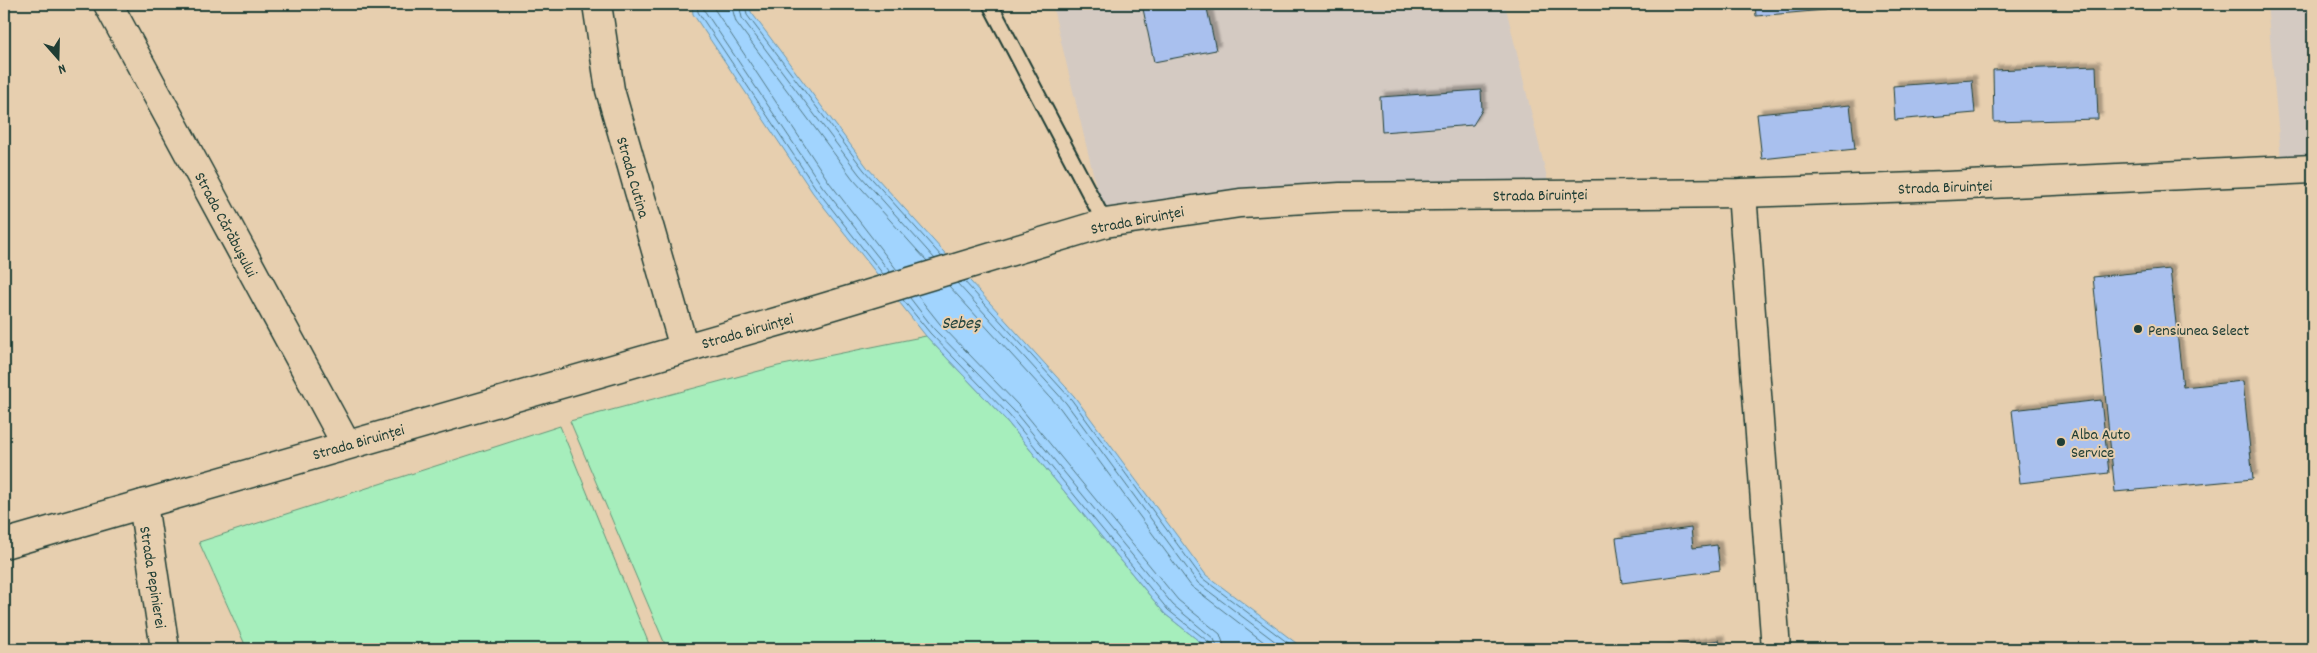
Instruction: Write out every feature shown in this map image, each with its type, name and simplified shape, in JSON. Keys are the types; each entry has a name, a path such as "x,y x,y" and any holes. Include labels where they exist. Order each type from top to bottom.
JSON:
{"main road":[{"name":"Strada Cărăbușului","path":"108,4 346,444"},
{"name":"Strada Cutina","path":"597,4 610,90 634,181 684,348"},
{"name":"Strada Biruinței","path":"4,544 346,444 780,321 1105,223 1240,203 1340,197 1742,192 1946,186 2313,169"},
{"path":"1742,192 1776,649"},
{"name":"Strada Pepinierei","path":"143,504 165,649"}],"lane":[{"path":"990,4 1105,223"}],"shaded area":[{"path":"1052,4 1505,4 1551,194 1105,223"},
{"path":"2267,4 2313,4 2313,169 2282,171"}],"green space":[{"path":"926,336 1005,419 1165,614 1209,649 667,649 570,421 778,366"},
{"path":"560,426 651,649 247,649 199,542"}],"water":[{"name":"Sebeș","path":"692,4 750,4 751,12 867,167 1074,396 1206,575 1304,649 1209,649 1165,614 1005,419 926,336 813,193 693,14"}],"building":[{"path":"1142,4 1206,4 1216,50 1154,62"},
{"path":"1755,4 1824,4 1825,10 1756,16"},
{"path":"2096,66 2098,119 1994,122 1993,70"},
{"path":"1972,80 1975,113 1895,120 1893,86"},
{"path":"1481,90 1482,110 1473,125 1382,132 1380,97"},
{"path":"1850,105 1855,149 1762,159 1757,114"},
{"name":"Pensiunea Select","path":"2170,269 2183,387 2243,381 2253,479 2115,492 2093,277"},
{"name":"Alba Auto Service","path":"2101,400 2109,473 2020,483 2012,410"},
{"path":"1691,528 1693,548 1717,545 1720,570 1622,583 1616,538"},
{"path":"1719,640 1721,649 1663,649"}],"place":[{"name":"Pensiunea Select","path":"2138,329"},
{"name":"Alba Auto Service","path":"2061,442"}]}
